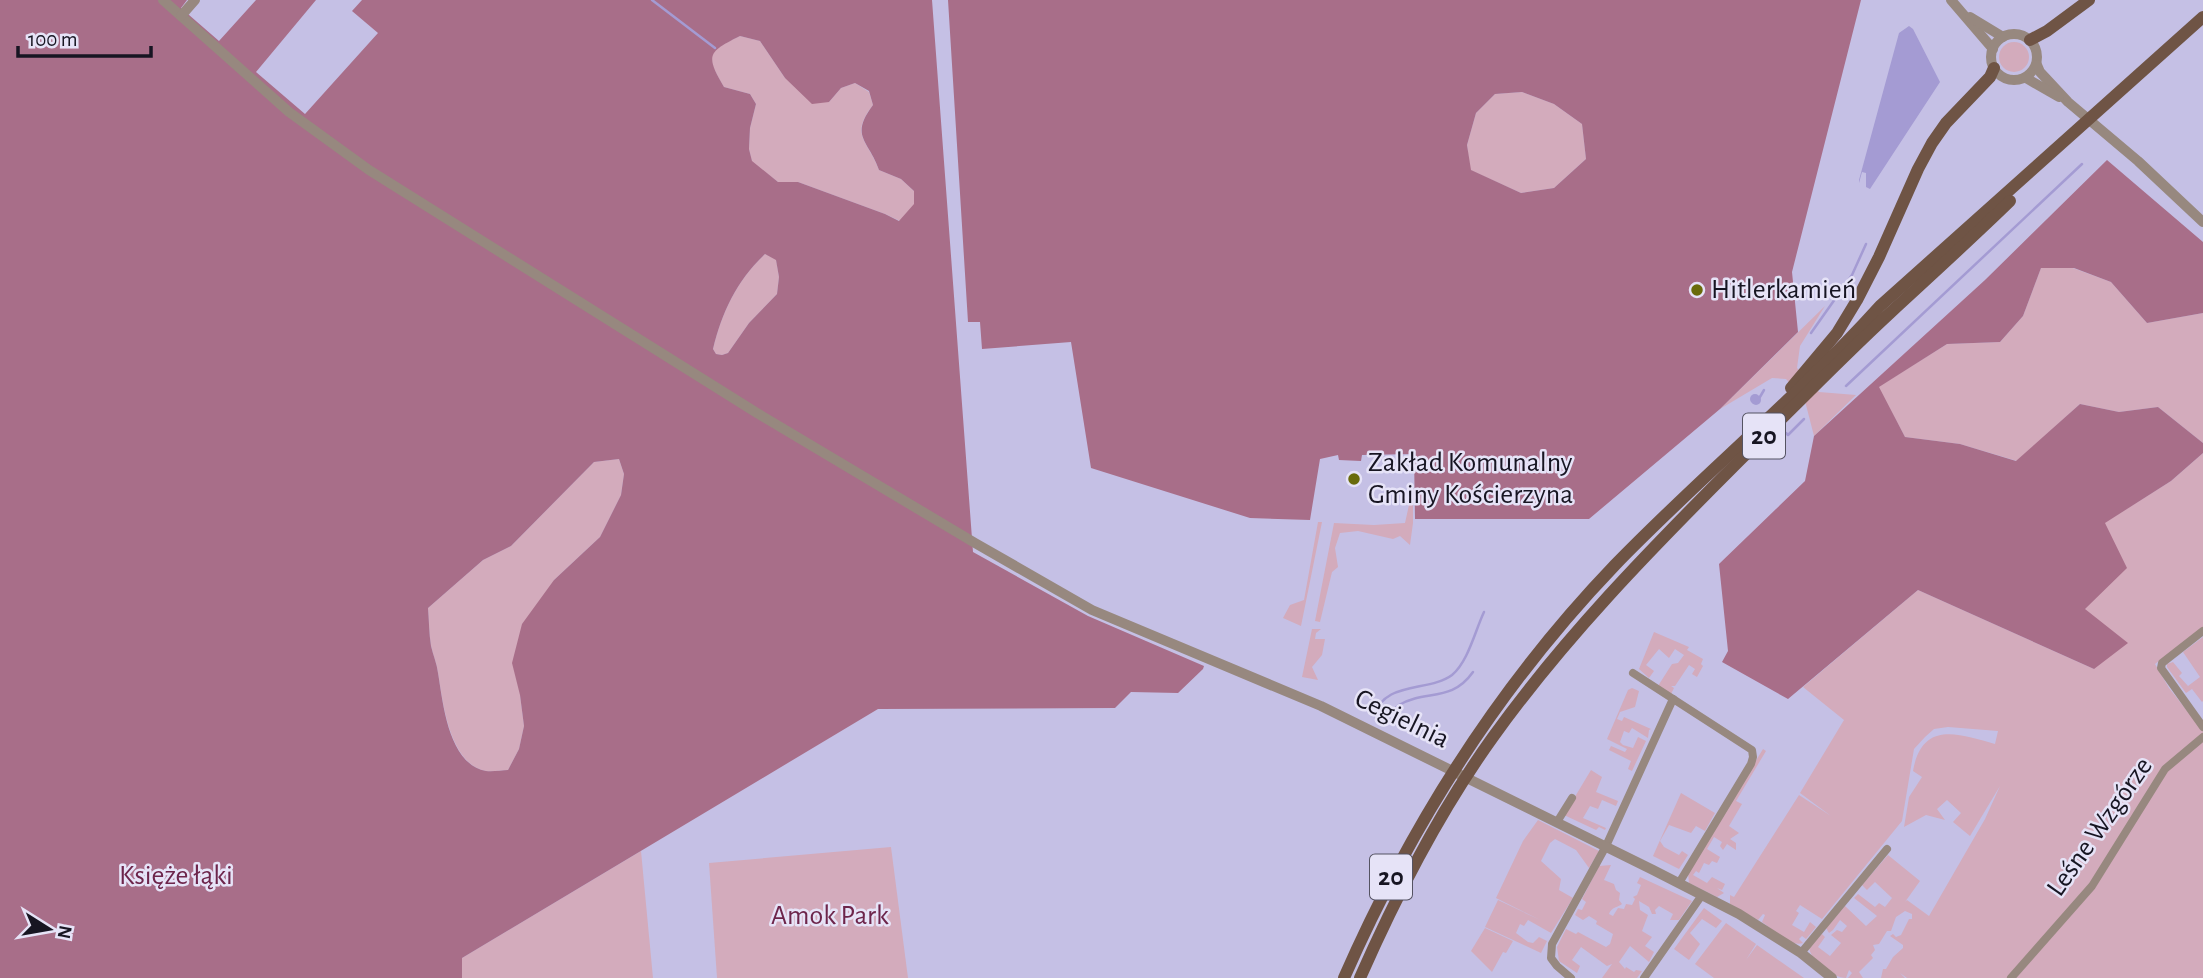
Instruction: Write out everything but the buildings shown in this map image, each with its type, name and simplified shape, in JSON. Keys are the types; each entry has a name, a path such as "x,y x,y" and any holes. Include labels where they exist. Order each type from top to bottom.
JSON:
{"main road":[{"path":"2030,40 2089,0"},
{"name":"20","path":"2101,115 2203,17"},
{"name":"20","path":"1344,978 1396,867 1446,780 1519,675 1577,607 1640,539 1783,404 1880,306 2203,28"},
{"path":"1783,404 1794,381 1831,341 1863,289 1931,143 1946,123 1989,79 1994,68"},
{"name":"20","path":"1360,978 1409,875 1460,787 1529,688 1581,625 1644,556 1778,421 2084,130"}],"street":[{"name":"Cegielnia","path":"163,0 295,117 369,170 757,413 975,543 1092,610 1321,706 1679,883 1739,914 1801,953 1832,978"},
{"path":"181,16 195,0"},
{"path":"1951,0 1993,49"},
{"path":"1963,13 2003,37"},
{"path":"2068,102 2025,78 2007,79 1994,68 1991,57 1993,49 2003,37 2015,34 2030,40 2036,50 2040,72 2068,102 2168,188 2203,222"},
{"path":"2025,78 2037,65"},
{"path":"2203,631 2162,663 2161,668 2203,727"},
{"path":"1633,673 1752,750 1754,757 1679,883"},
{"path":"1572,978 1557,967 1551,958 1552,944 1606,846 1672,699"},
{"name":"Leśne Wzgórze","path":"2011,978 2092,886 2165,769 2203,737"},
{"path":"1557,822 1572,798"},
{"path":"1801,953 1887,849"},
{"path":"1644,978 1702,895"}],"green space":[{"name":"Księże łąki","path":"0,0 187,0 181,8 219,41 256,0 316,0 256,72 305,114 378,33 352,11 362,0 932,0 973,552 1088,616 1204,666 1203,669 1178,693 1131,692 1115,708 878,709 462,958 462,978 0,978","holes":["740,36 760,41 785,78 812,104 829,102 841,88 855,83 869,91 873,105 862,124 863,138 879,170 901,179 914,191 914,204 899,221 798,182 778,182 752,161 749,149 750,128 756,104 750,94 724,87 712,61 721,46","765,254 776,260 779,277 777,294 749,323 728,353 716,354 713,349 726,310 755,264","619,459 624,474 621,495 600,537 554,580 522,624 512,663 524,726 519,749 508,770 486,771 473,766 455,745 445,715 431,646 428,608 483,560 511,546 594,462"]},
{"path":"948,0 1861,0 1792,272 1798,332 1720,409 1589,519 1415,519 1414,454 1362,455 1361,461 1339,460 1338,455 1320,459 1310,520 1250,518 1091,468 1071,342 982,349 980,322 968,322","holes":["1522,92 1554,104 1582,124 1586,159 1554,188 1521,193 1471,170 1467,145 1476,113 1495,94"]},
{"path":"740,36 760,41 785,78 829,102 841,88 855,83 869,92 873,105 862,124 863,138 879,170 901,179 915,192 915,204 900,221 798,182 778,182 752,162 749,149 750,128 756,104 750,94 724,87 712,61 715,50"},
{"path":"2014,42 2020,43 2028,51 2028,63 2020,71 2014,72 2008,71 2000,63 1999,57 2000,51 2008,43"},
{"path":"1522,92 1554,104 1582,124 1586,159 1554,188 1521,193 1470,170 1467,145 1476,113 1495,94"},
{"path":"2107,160 2203,242 2203,313 2147,323 2111,282 2074,268 2041,268 2023,316 2000,342 1947,344 1879,387 1905,437 1960,444 2016,461 2080,404 2119,412 2158,407 2203,443 2203,453 2171,481 2105,523 2127,568 2085,609 2128,643 2094,669 1918,590 1788,699 1722,662 1728,651 1719,564 1805,481 1814,436 1985,280"},
{"path":"765,254 776,259 779,277 777,294 749,323 728,353 716,354 713,349 732,297 746,275"},
{"path":"2041,268 2073,268 2111,282 2147,323 2203,313 2203,443 2158,407 2119,412 2080,404 2017,461 1960,444 1905,437 1878,387 1947,344 2000,342 2023,316"},
{"path":"1825,306 1800,346 1797,368 1819,392 1856,395 1814,436 1805,401 1786,379 1772,378 1720,409"},
{"path":"2203,453 2203,627 2155,664 2169,688 2203,731 2203,978 1907,978 1900,973 1905,978 1881,978 1883,969 1886,969 1893,957 1903,948 1903,945 1890,936 1901,935 1909,919 1912,919 1912,914 1905,911 1896,917 1891,931 1887,931 1879,944 1873,945 1873,958 1859,972 1863,978 1848,978 1852,973 1849,970 1846,978 1835,975 1813,958 1809,947 1822,934 1825,937 1818,947 1830,956 1841,943 1831,935 1837,930 1842,932 1847,926 1840,920 1829,933 1826,928 1845,906 1866,926 1877,916 1854,898 1858,894 1875,907 1879,903 1885,907 1892,898 1875,882 1867,890 1862,885 1888,855 1920,881 1905,902 1907,900 1929,916 1985,819 2000,786 1970,836 1953,822 1961,813 1947,800 1937,809 1945,820 1926,815 1904,827 1909,797 1922,777 1913,771 1918,755 1933,737 1956,735 1995,744 1998,731 1948,727 1934,729 1925,737 1914,749 1902,821 1822,919 1800,905 1792,925 1804,932 1810,922 1816,927 1806,939 1802,936 1799,939 1803,943 1793,943 1776,933 1762,922 1765,915 1758,920 1730,904 1730,895 1734,897 1799,795 1831,816 1800,793 1844,720 1803,687 1918,590 2094,669 2085,609 2104,523 2171,481"},
{"path":"619,459 624,474 621,495 600,537 554,580 520,695 524,726 519,749 508,770 486,771 474,766 456,745 450,730 431,646 428,608 483,560 511,546 594,462"},
{"path":"1413,487 1410,545 1400,536 1393,539 1358,531 1340,533 1335,548 1338,567 1332,572 1320,622 1315,621 1334,523 1405,523"},
{"path":"1318,522 1322,522 1301,626 1283,618 1290,605 1304,600"},
{"path":"1312,629 1321,629 1316,633 1315,639 1325,639 1322,655 1312,667 1318,680 1302,677"},
{"path":"1654,632 1689,647 1687,650 1703,659 1703,666 1697,677 1692,674 1695,669 1689,665 1675,686 1671,686 1674,688 1671,694 1658,686 1672,664 1678,663 1684,655 1675,649 1669,658 1659,649 1646,665 1654,671 1649,678 1639,669"},
{"path":"2203,637 2202,702 2192,689 2186,693 2167,664 2173,662 2182,673 2179,676 2188,686 2200,677 2183,652"},
{"path":"1632,688 1639,691 1635,707 1620,712 1617,719 1622,721 1624,717 1651,729 1648,738 1632,728 1629,733 1624,731 1620,742 1623,745 1633,748 1638,737 1646,741 1632,771 1628,769 1631,761 1609,750 1611,746 1625,752 1627,749 1607,739 1628,690"},
{"path":"1763,749 1766,751 1736,801 1742,804 1729,826 1739,833 1730,839 1736,843 1736,850 1727,844 1723,850 1720,846 1722,842 1714,837 1707,849 1720,857 1717,863 1704,863 1699,873 1696,871 1693,875 1707,883 1712,877 1725,884 1722,890 1717,888 1724,893 1717,897 1689,883 1688,873"},
{"path":"1591,770 1602,777 1596,792 1618,801 1616,806 1602,800 1598,809 1590,806 1583,818 1606,828 1605,830 1599,827 1596,830 1564,815"},
{"path":"1681,793 1715,813 1705,831 1696,826 1691,833 1669,825 1660,841 1664,847 1679,855 1682,851 1688,855 1679,869 1653,856"},
{"path":"1538,820 1599,851 1589,868 1576,850 1555,839 1550,843 1541,861 1561,879 1559,890 1573,898 1551,933 1528,920 1524,926 1520,924 1516,933 1528,942 1533,943 1539,937 1547,941 1541,953 1485,927 1498,900 1540,920 1496,898 1523,841"},
{"name":"Amok Park","path":"891,847 908,978 717,978 709,863"},
{"path":"641,851 653,978 462,978 462,958"},
{"path":"1611,865 1604,880 1614,884 1620,893 1619,900 1622,904 1610,912 1613,916 1618,908 1624,909 1626,904 1632,905 1635,899 1633,897 1637,895 1641,885 1637,883 1640,877 1692,901 1679,920 1670,920 1673,914 1659,906 1655,910 1656,914 1652,914 1649,907 1639,901 1640,910 1648,915 1642,931 1652,937 1645,946 1654,952 1649,962 1630,946 1619,962 1625,969 1626,967 1634,972 1642,971 1637,978 1602,978 1612,964 1607,966 1581,947 1572,960 1580,966 1577,973 1559,961 1557,947 1566,929 1576,934 1578,932 1606,947 1610,944 1613,934 1596,924 1597,921 1589,916 1583,920 1575,915 1578,909 1582,910 1586,902 1582,899 1599,866"},
{"path":"1704,908 1722,921 1716,928 1702,919 1690,933 1700,944 1689,960 1674,949"},
{"path":"1726,923 1756,944 1746,960 1757,945 1804,978 1714,978 1695,964"},
{"path":"1485,928 1513,941 1506,953 1503,952 1492,972 1471,951"}],"shaded area":[{"path":"1909,26 1940,82 1870,189 1866,187 1866,173 1862,172 1859,183 1859,180 1899,33"}],"waterway":[{"path":"652,0 715,48"},
{"path":"1846,386 2082,164"},
{"path":"1811,333 1852,275 1866,244"},
{"path":"1757,402 1764,390"},
{"path":"1786,433 1788,435 1804,419"},
{"path":"1375,716 1379,705 1387,697 1432,684 1452,675 1467,654 1484,612"},
{"path":"1385,721 1399,705 1456,688 1473,672"}],"place":[{"name":"Hitlerkamień","path":"1697,290"},
{"name":"Zakład Komunalny Gminy Kościerzyna","path":"1354,479"}]}
